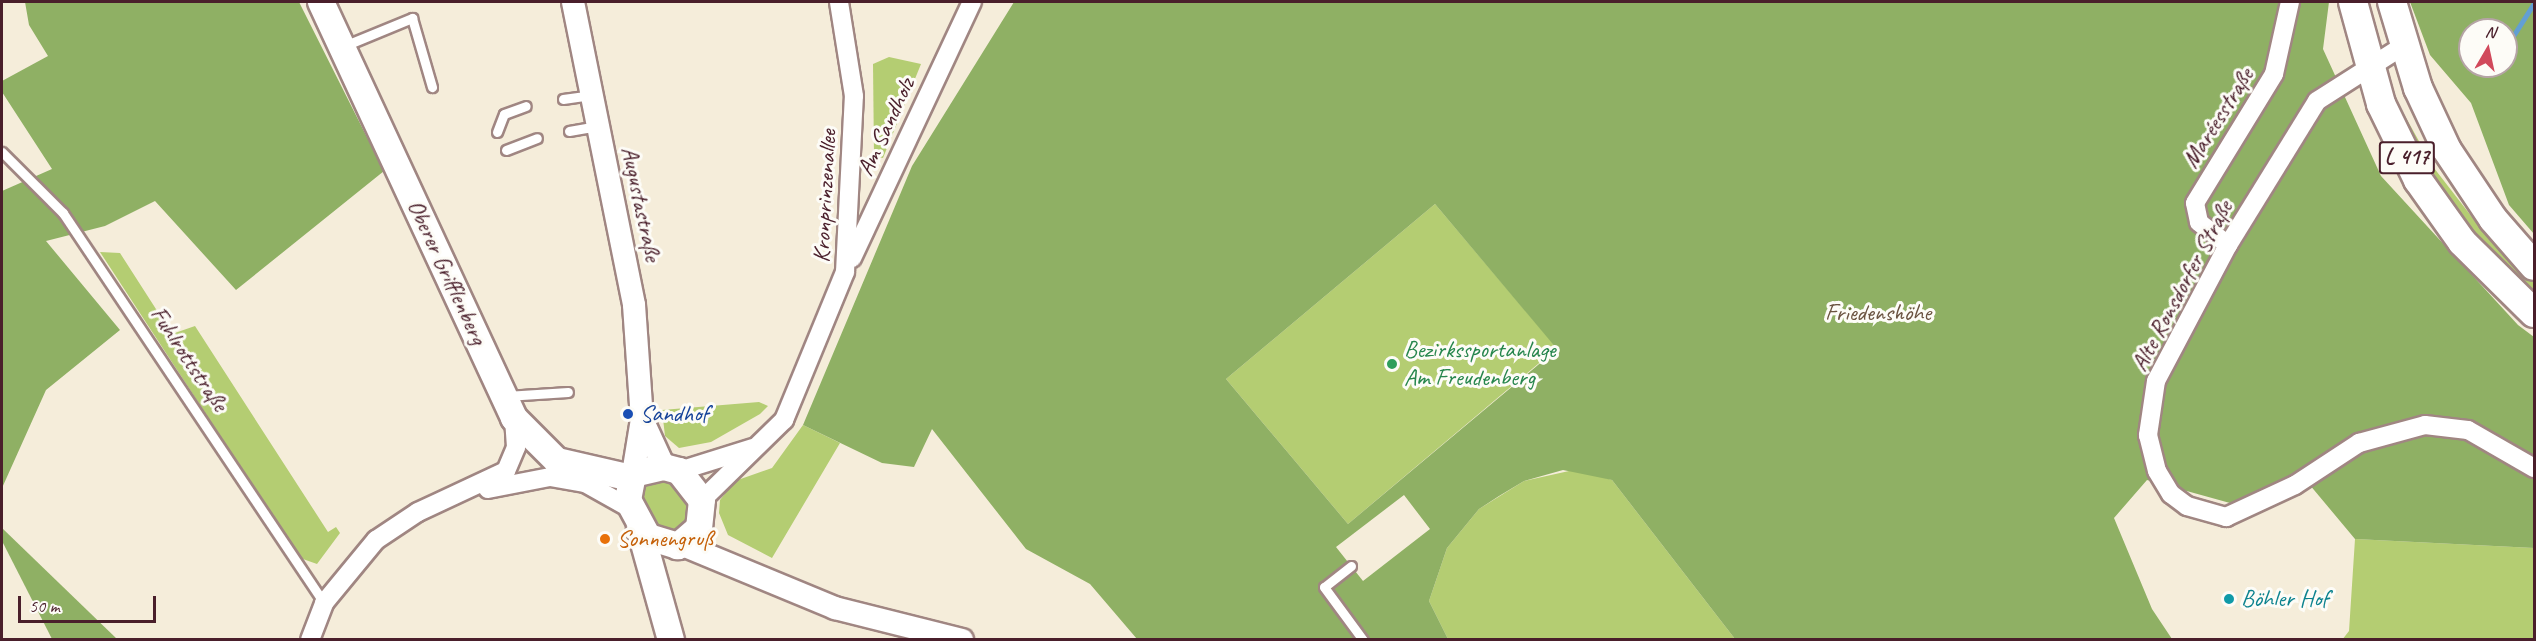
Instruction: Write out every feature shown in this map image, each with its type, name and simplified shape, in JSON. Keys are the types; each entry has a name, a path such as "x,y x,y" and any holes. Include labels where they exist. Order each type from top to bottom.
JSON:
{"main road":[{"name":"Oberer Grifflenberg","path":"321,2 344,46 509,407 557,461 632,476"},
{"name":"L 417","path":"2353,2 2368,66 2396,137 2441,214 2535,313"},
{"name":"L 417","path":"2392,2 2403,46 2447,150 2493,219 2535,266"},
{"path":"672,469 702,500 687,540 668,578 668,627 635,518 632,476 672,469"},
{"path":"635,518 654,541 687,540"}],"street":[{"name":"Augustastraße","path":"573,2 634,305 642,419 632,476"},
{"name":"Kronprinzenallee","path":"702,500 760,445 792,404 845,272 854,96 838,2"},
{"name":"Am Sandholz","path":"845,272 972,2"},
{"name":"Maréesstraße","path":"2228,245 2199,222 2195,203 2274,74 2290,2"},
{"name":"Alte Ronsdorfer Straße","path":"2403,46 2368,66 2313,106 2228,245 2168,354 2149,405 2148,435 2157,471 2171,494 2187,506 2207,515 2240,514 2359,443 2425,425 2468,430 2535,468"},
{"path":"310,639 324,603 363,551 395,525 506,471 516,447 509,407"},
{"name":"Augustastraße","path":"642,419 672,469"},
{"path":"672,469 760,445"},
{"path":"440,502 550,477 585,483 635,518"},
{"path":"687,540 835,608 962,639"}],"lane":[{"path":"344,46 412,18 432,87"},
{"path":"563,99 591,95"},
{"path":"497,132 504,114 526,106"},
{"path":"569,131 598,126"},
{"path":"506,150 537,138"},
{"name":"Fuhlrottstraße","path":"2,152 63,213 324,603"},
{"path":"509,407 568,392"},
{"path":"1351,566 1324,587 1363,639"}],"green space":[{"path":"25,2 299,2 384,171 236,290 155,201 105,226 46,241 120,330 46,390 2,488 2,191 52,169 2,92 2,81 48,56 29,25"},
{"name":"Friedenshöhe","path":"1014,2 2329,2 2323,49 2381,176 2518,325 2534,337 2534,548 2355,539 2299,472 2230,503 2147,480 2114,518 2152,609 2172,639 1735,639 1612,480 1563,470 1524,481 1479,509 1447,548 1429,601 1448,639 1137,639 1090,584 1026,549 932,429 914,467 882,463 803,425 912,166","holes":["1435,204 1557,349 1348,524 1226,379","1404,495 1430,529 1363,581 1336,547"]},
{"path":"2410,2 2534,2 2534,234 2509,205 2471,103 2430,55"},
{"path":"889,57 921,64 883,158 874,156 873,64"},
{"path":"2386,82 2434,168 2482,230 2534,282 2534,296 2480,243 2437,189"},
{"name":"Bezirkssportanlage Am Freudenberg","path":"1435,204 1557,348 1348,524 1226,379"},
{"path":"100,252 120,253 172,334 195,326 328,532 336,527 340,533 317,564 300,558"},
{"path":"759,402 768,406 760,414 711,442 679,448 665,436 662,410"},
{"path":"803,425 840,443 772,558 728,535 719,513 720,500 735,481 772,468"},
{"path":"1578,469 1612,480 1735,639 1448,639 1429,601 1447,548 1479,509 1524,481"},
{"path":"670,475 696,508 679,534 656,531 639,506 646,481"},
{"path":"2,528 117,639 52,639 2,541"},
{"path":"2355,539 2534,548 2534,639 2342,640 2349,631"}],"waterway":[{"path":"2518,28 2534,3"}],"place":[{"name":"Bezirkssportanlage Am Freudenberg","path":"1392,364"},
{"name":"Sandhof","path":"628,414"},
{"name":"Sonnengruß","path":"605,539"},
{"name":"Böhler Hof","path":"2229,599"}]}
